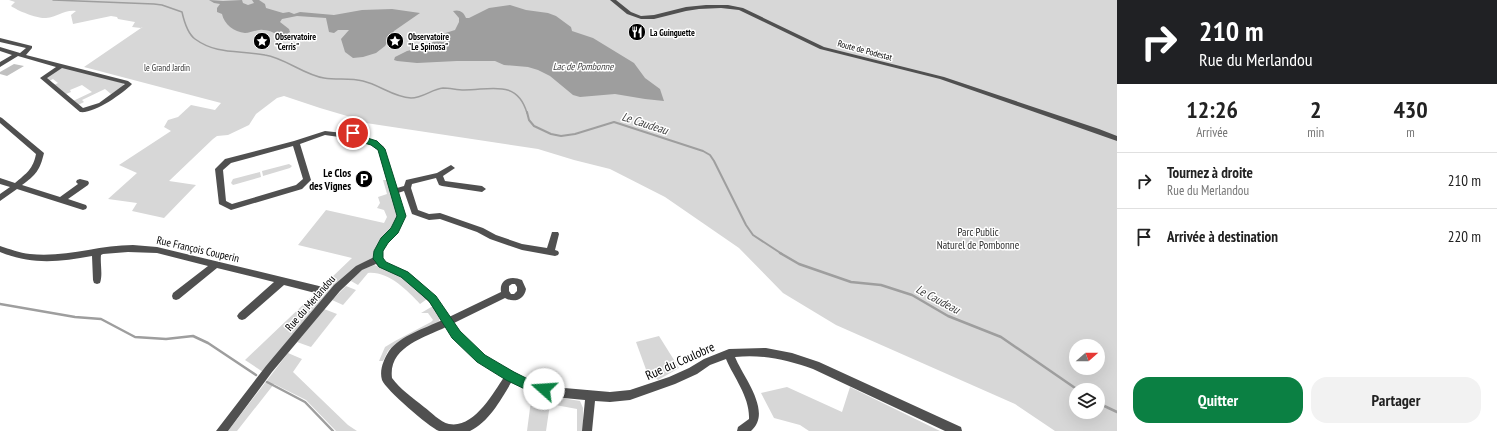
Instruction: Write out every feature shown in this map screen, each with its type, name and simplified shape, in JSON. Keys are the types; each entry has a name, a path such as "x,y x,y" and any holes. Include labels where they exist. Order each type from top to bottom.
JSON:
{"street":[{"name":"Route de Podestat","path":"612,0 626,12 636,16 645,17 655,17 698,8 730,7 741,9 822,48 942,78 1090,128 1117,140"},
{"path":"0,40 30,47 19,55 0,65"},
{"path":"0,49 19,55 63,66 129,84 101,104 82,111 43,78 63,66"},
{"path":"0,119 40,153 37,166 29,176 0,198"},
{"path":"296,143 307,180 299,187 231,207 222,202 218,169 228,161 296,143 325,133 344,135 342,140 347,142 354,141 357,138 374,143 381,149 401,216 395,230 384,241 379,251 378,259"},
{"path":"451,168 439,175 409,182 407,188 415,212 429,217 440,216 447,218 522,247 553,252 555,234"},
{"path":"439,175 442,183 482,189"},
{"path":"0,182 83,207"},
{"path":"62,200 85,183 80,182"},
{"path":"394,191 407,188"},
{"name":"Rue François Couperin","path":"0,249 19,257 37,259 116,250 158,250 319,290"},
{"path":"97,253 97,280"},
{"name":"Rue du Coulobre","path":"378,259 382,264 405,274 432,298 456,334 481,359 510,376 533,387 553,392 590,396 610,397 630,395 693,371 707,362 729,353 754,351 792,356 816,365 957,431"},
{"name":"Rue du Merlandou","path":"221,431 337,288 359,268 378,259"},
{"path":"176,296 216,264"},
{"path":"242,316 282,281"},
{"path":"505,294 402,344 390,356 387,367 387,380 393,387 435,422 446,429 462,430 479,420 510,376"},
{"path":"729,353 754,406 755,418 742,431"},
{"path":"587,431 590,396"}],"green space":[{"name":"Parc Public Naturel de Pombonne","path":"9,0 1117,0 1117,431 1055,431 1015,404 836,325 783,293 739,248 665,197 610,169 538,149 366,123 364,121 284,96 277,98 256,114 249,125 228,135 217,136 169,181 196,185 164,218 132,211 137,203 108,199 137,173 119,165 171,131 164,127 168,120 178,117 191,105 215,110 221,103 84,67 144,26 141,28 132,27 135,22 118,19 117,17 111,16 73,24 71,15 76,11 68,11 42,18 28,14 11,6 15,2"},
{"path":"63,67 123,83 124,86 111,94 105,89 82,100 84,102 78,105 73,101 92,92 82,85 70,90 71,92 66,94 54,85 58,83 53,79 49,81 46,77"},
{"path":"289,164 292,166 290,168 263,176 262,171"},
{"path":"260,172 261,177 233,185 231,183 233,179"},
{"path":"383,180 387,180 397,215 396,224 377,246 373,257 356,267 263,372 245,360 352,258 298,245 326,210 384,223 387,217 384,210 377,208 380,203 378,197 387,194"},
{"path":"374,265 396,274 427,299 420,304 397,282 375,273 368,273 358,285 351,281 359,271"},
{"path":"346,286 356,290 343,305 332,300"},
{"path":"433,306 441,317 438,323 391,348 383,361 379,361 385,347 433,320 428,313 421,313"},
{"path":"324,309 337,314 311,347 297,342"},
{"path":"659,336 679,368 658,380 652,374 648,375 636,342"},
{"path":"288,353 302,359 293,372 348,425 357,431 336,431 306,400 274,384 237,431 228,431"},
{"path":"787,387 842,412 850,387 940,431 809,431 800,425 774,418 761,393"},
{"path":"532,393 580,401 583,408 583,431 577,431 577,409 550,404 546,431 527,431"}],"water":[{"path":"209,0 242,0 243,3 248,5 254,3 252,0 259,0 265,4 266,8 283,13 289,12 294,14 300,12 334,15 362,10 392,9 420,13 394,31 385,46 376,53 353,58 345,52 341,39 349,30 338,30 334,33 329,32 326,18 297,16 282,19 280,22 289,29 290,32 283,35 267,30 245,33 230,27 223,18 222,14 217,12 217,8 220,4"},
{"name":"Lac de Pombonne","path":"510,5 556,16 571,27 572,31 593,38 634,63 645,78 660,89 664,101 615,94 580,97 573,95 550,76 538,70 528,67 504,65 495,61 417,63 394,60 395,57 407,51 430,45 439,35 455,30 459,22 459,18 453,11 457,10 464,14 466,18 469,18 489,8"}],"building":[{"path":"14,64 24,66 7,76 0,74 0,72"}],"waterway":[{"name":"Le Caudeau","path":"53,0 162,5 182,12 186,27 190,34 195,39 212,48 265,55 280,59 309,74 329,79 363,81 392,93 411,98 443,88 464,90 493,88 502,89 517,95 523,102 527,113"},
{"name":"Le Caudeau","path":"527,112 529,120 534,126 551,134 561,136 575,134 614,122 703,151 710,155 714,161 746,225 753,235 782,254"},
{"name":"Le Caudeau","path":"780,253 799,264 851,282 881,285 912,295 948,316 1001,337 1069,384"},
{"path":"0,304 75,317 101,319 135,337 166,339 193,336 208,343 256,375"},
{"path":"267,382 305,402 333,431"},
{"name":"Le Caudeau","path":"1105,406 1117,412"}],"place":[{"name":"La Guinguette","path":"637,32"},
{"name":"Observatoire \"Cerris\"","path":"262,41"},
{"name":"Observatoire \"Le Spinosa\"","path":"395,41"},
{"name":"Le Clos des Vignes","path":"364,179"}],"route":[{"path":"353,133 357,136 357,138 374,143 381,149 401,216 395,230 384,241 379,251 378,259 382,264 405,274 432,298 456,334 481,359 510,376 533,387 544,389"}],"park label":[{"name":"le Grand Jardin","path":"167,67"}]}
